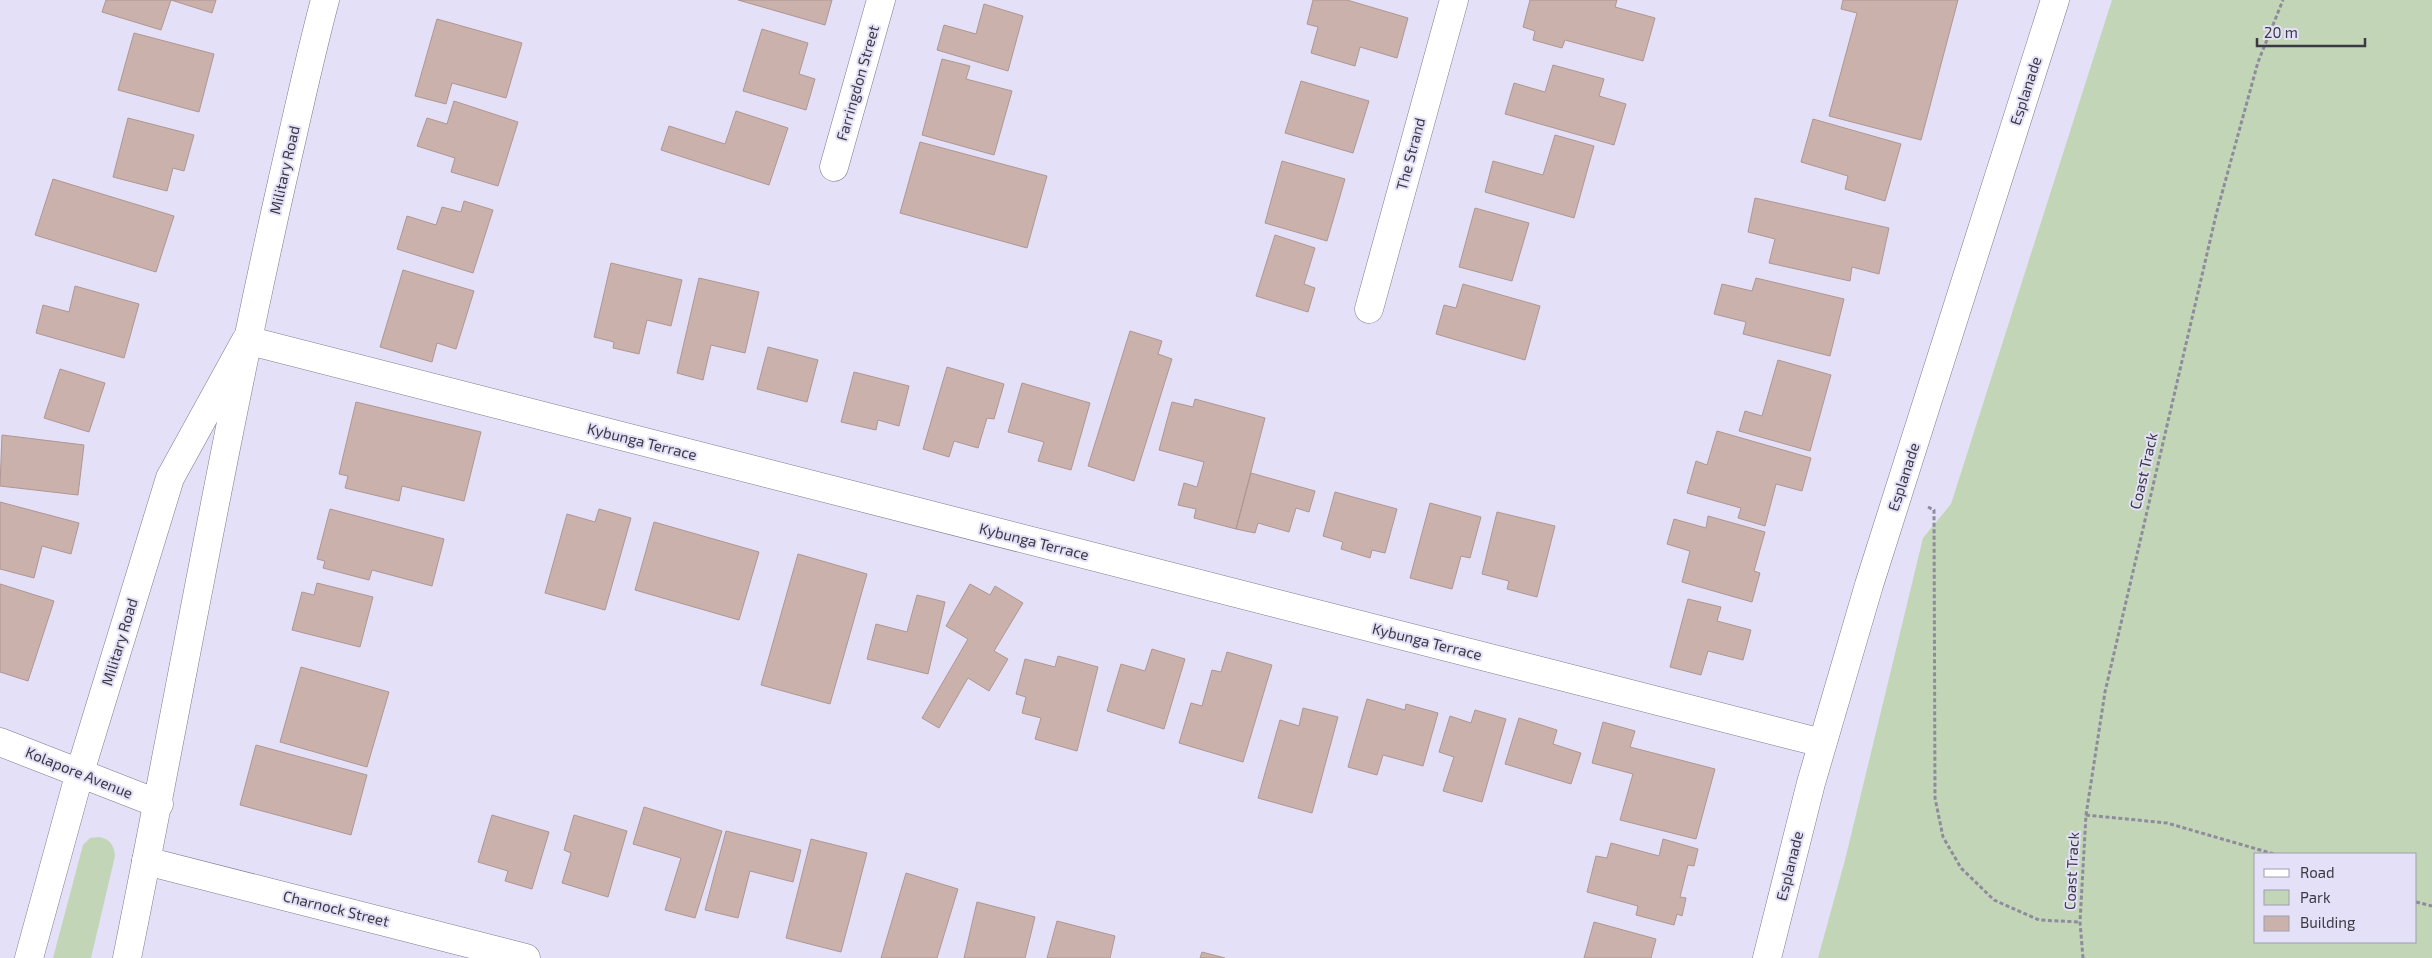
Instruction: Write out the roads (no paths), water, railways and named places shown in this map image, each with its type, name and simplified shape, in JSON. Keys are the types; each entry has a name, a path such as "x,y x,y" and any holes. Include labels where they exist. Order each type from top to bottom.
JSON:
{"street":[{"name":"Military Road","path":"127,958 158,804 213,503 246,340 324,0"},
{"name":"Farringdon Street","path":"834,167 881,0"},
{"name":"The Strand","path":"1369,309 1454,0"},
{"name":"Esplanade","path":"1768,958 1822,743 1869,585 2055,0"},
{"name":"Military Road","path":"29,958 80,772 170,478 246,340"},
{"name":"Kybunga Terrace","path":"246,340 1822,743"},
{"name":"Kolapore Avenue","path":"0,742 158,804"},
{"name":"Charnock Street","path":"146,861 526,958"}]}
